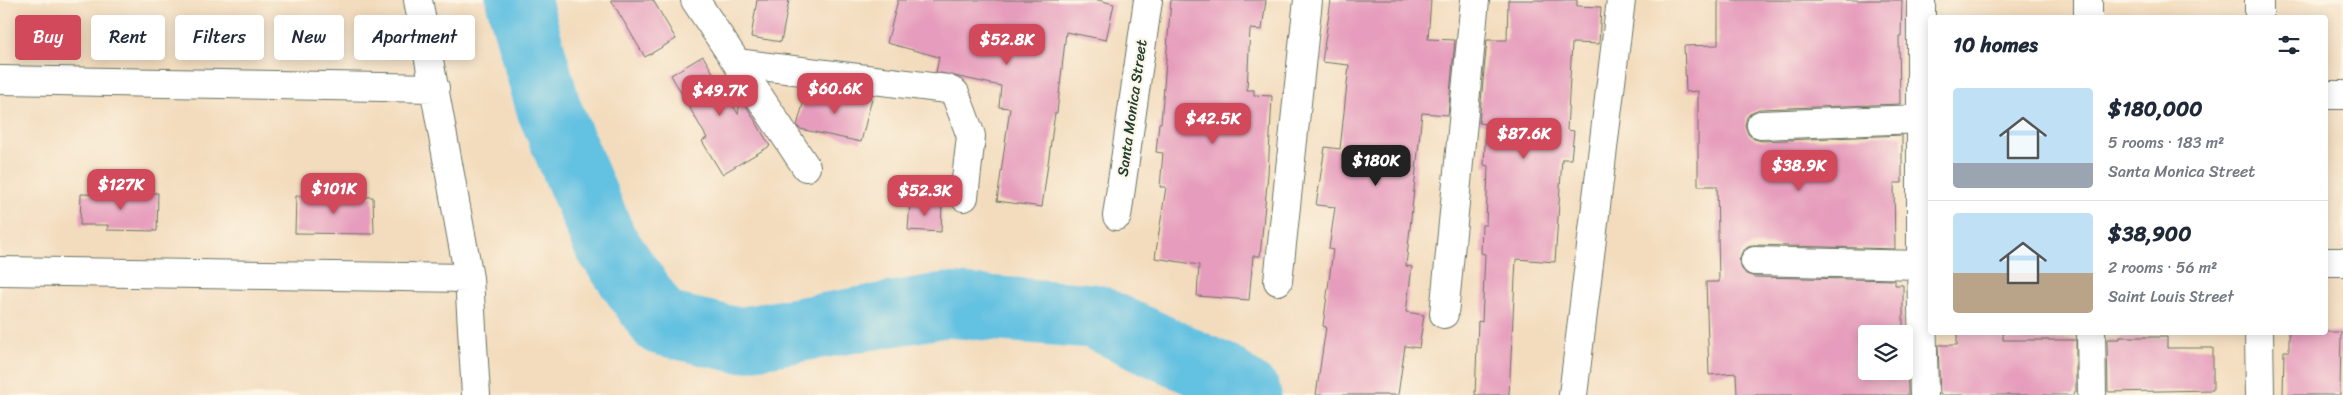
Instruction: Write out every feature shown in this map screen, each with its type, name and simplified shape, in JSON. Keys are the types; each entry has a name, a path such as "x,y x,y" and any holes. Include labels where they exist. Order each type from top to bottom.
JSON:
{"street":[{"path":"418,0 469,278 476,395"},
{"path":"695,0 806,167"},
{"name":"Santa Monica Street","path":"1116,216 1148,0"},
{"path":"1278,281 1308,0"},
{"path":"1444,314 1475,0"},
{"path":"1573,395 1621,0"},
{"path":"1921,0 1921,265 1924,395"},
{"path":"2088,0 2088,15"},
{"path":"2259,0 2259,15"},
{"path":"737,62 947,89 955,93 971,136 964,197"},
{"path":"0,80 435,88"},
{"path":"2328,95 2343,95"},
{"path":"1761,125 1920,119"},
{"path":"1755,262 1921,265"},
{"path":"2328,262 2343,262"},
{"path":"0,271 469,278"},
{"path":"2091,335 2092,395"},
{"path":"2259,335 2260,395"}],"building":[{"path":"611,0 653,0 676,39 645,57"},
{"path":"757,0 789,0 781,42 751,37"},
{"path":"898,0 1098,0 1114,4 1106,40 1066,32 1057,113 1055,113 1042,207 997,201 1010,108 999,107 1001,86 936,72 939,57 887,43"},
{"path":"1171,0 1266,0 1262,30 1250,29 1247,90 1254,90 1254,95 1272,96 1268,174 1260,256 1253,256 1249,300 1197,296 1199,265 1155,258 1166,187 1160,187 1163,153 1156,152 1159,123 1161,123"},
{"path":"1331,0 1431,0 1428,39 1455,40 1448,115 1422,113 1406,266 1412,267 1406,312 1424,315 1419,348 1405,346 1398,395 1316,395 1326,327 1323,326 1333,250 1329,249 1335,207 1316,205 1325,147 1340,149 1349,65 1322,62"},
{"path":"1508,0 1577,0 1577,6 1601,7 1599,44 1572,43 1567,130 1574,131 1571,159 1562,159 1555,262 1516,259 1509,395 1475,395 1478,321 1482,322 1485,254 1481,253 1482,225 1486,225 1488,166 1484,165 1486,124 1479,123 1487,40 1507,40"},
{"path":"1718,0 1902,0 1901,36 1899,36 1900,104 1760,109 1752,112 1747,117 1745,125 1748,134 1754,139 1762,141 1902,135 1902,183 1894,183 1895,249 1755,245 1748,247 1742,252 1739,261 1746,274 1755,277 1895,280 1895,285 1903,285 1903,325 1858,325 1858,380 1908,380 1908,395 1737,395 1736,373 1709,375 1706,282 1719,282 1717,186 1698,186 1698,91 1686,92 1684,46 1718,45"},
{"path":"703,56 738,114 741,97 770,146 722,174 702,141 707,138 671,75"},
{"path":"807,89 842,99 843,92 872,98 861,142 800,129 797,126"},
{"path":"108,192 158,193 157,231 107,230 108,225 80,225 81,194 108,195"},
{"path":"296,196 373,197 374,234 295,233"},
{"path":"910,201 942,203 941,232 908,230"},
{"path":"2328,332 2341,332 2340,395 2283,395 2284,351 2289,351 2289,335 2328,335"},
{"path":"1957,335 2003,335 2003,340 2076,340 2076,392 2074,392 2074,395 1940,395 1938,345 1957,345"},
{"path":"2120,337 2167,337 2167,348 2213,348 2213,390 2108,392 2107,339 2120,339"}],"waterway":[{"path":"518,0 549,109 605,242 661,323 737,340 946,305 1093,316 1223,376 1249,395"}]}
